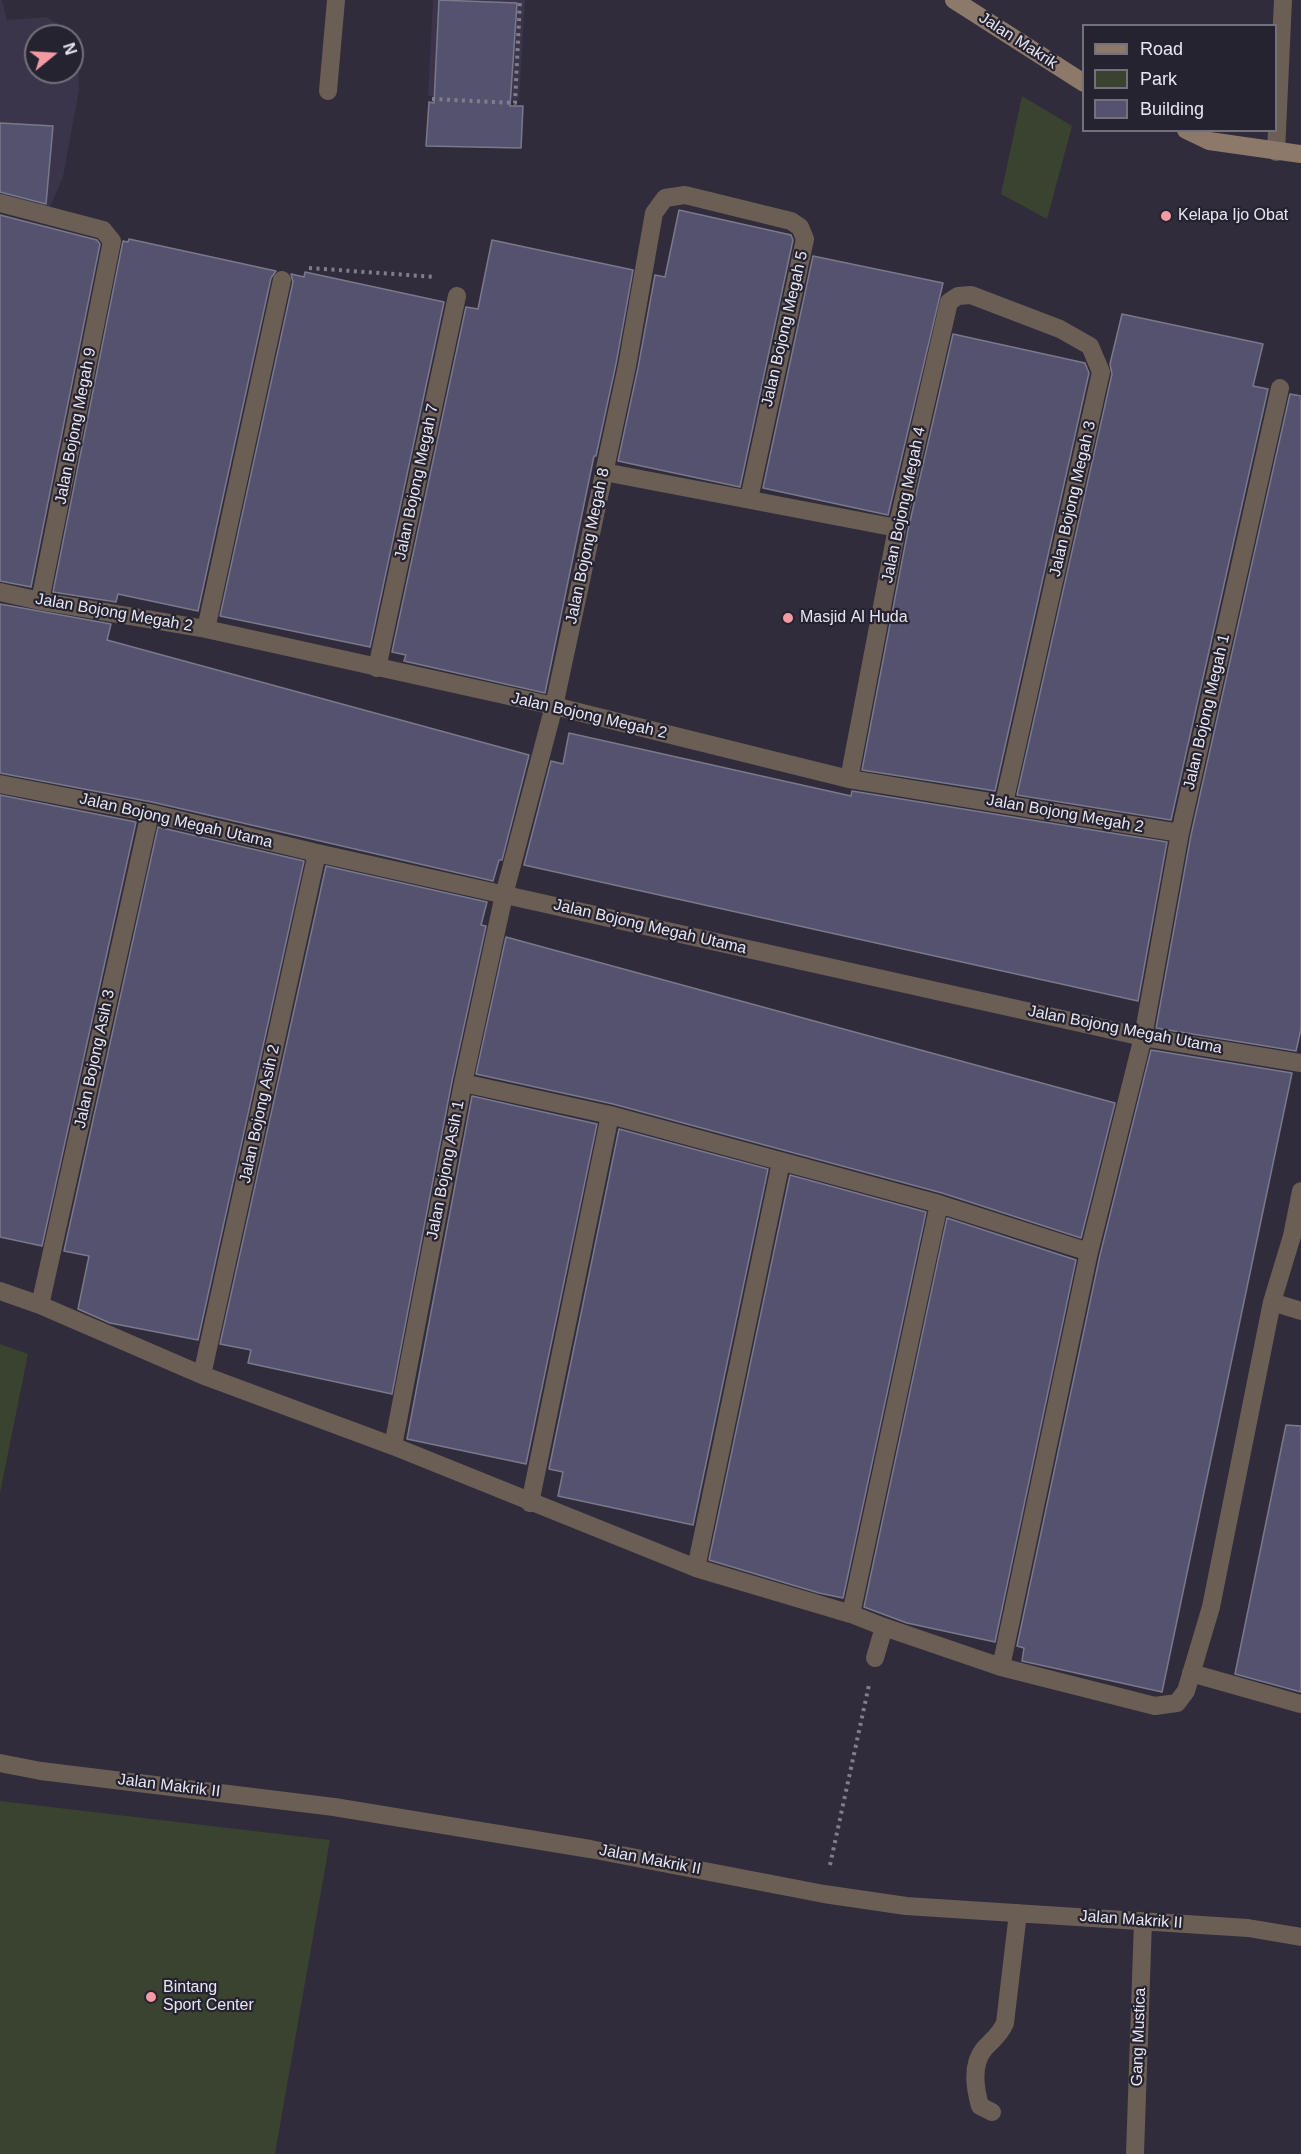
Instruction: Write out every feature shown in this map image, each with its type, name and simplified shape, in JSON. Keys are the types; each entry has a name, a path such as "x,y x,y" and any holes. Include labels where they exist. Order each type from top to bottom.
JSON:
{"street":[{"path":"328,91 336,0"},
{"name":"Jalan Makrik","path":"954,0 1082,82"},
{"path":"1277,130 1283,0"},
{"path":"1190,132 1209,141 1301,154"},
{"path":"1276,152 1277,132"},
{"name":"Jalan Bojong Megah 5","path":"665,198 686,195 791,221 800,227 805,239 749,499"},
{"name":"Jalan Bojong Megah 8","path":"504,895 554,706 627,366 654,213 665,198"},
{"name":"Jalan Bojong Megah 9","path":"0,203 103,230 112,241 40,601"},
{"path":"206,629 282,280"},
{"name":"Jalan Bojong Megah 3","path":"949,302 958,296 971,295 1060,329 1090,346 1101,372 1004,803"},
{"name":"Jalan Bojong Megah 7","path":"377,668 457,296"},
{"name":"Jalan Bojong Megah 4","path":"849,779 897,528 949,302"},
{"name":"Jalan Bojong Megah 1","path":"1001,1667 1089,1252 1143,1037 1180,833 1280,388"},
{"path":"604,472 897,528"},
{"name":"Jalan Bojong Megah 2","path":"0,592 206,629 554,706 849,779 1180,833"},
{"name":"Jalan Bojong Megah Utama","path":"0,784 150,813 317,854 1143,1037 1301,1063"},
{"name":"Jalan Bojong Asih 3","path":"40,1305 150,813"},
{"name":"Jalan Bojong Asih 2","path":"202,1375 317,854"},
{"name":"Jalan Bojong Asih 1","path":"393,1446 463,1083 504,895"},
{"path":"463,1083 610,1115 939,1204 1089,1252"},
{"path":"530,1503 610,1115"},
{"path":"696,1568 781,1162"},
{"path":"0,1291 40,1305 202,1375 393,1446 696,1568 851,1614 1001,1667 1155,1706 1177,1703 1186,1691 1211,1606 1272,1302 1296,1237 1301,1191"},
{"path":"851,1614 939,1204"},
{"path":"1272,1302 1301,1311"},
{"path":"875,1658 884,1627"},
{"path":"1191,1673 1301,1704"},
{"name":"Jalan Makrik II","path":"0,1763 41,1771 334,1807 590,1849 824,1894 906,1906 1248,1928 1301,1937"},
{"path":"992,2112 980,2106 976,2091 976,2066 983,2051 1000,2034 1005,2023 1018,1913"},
{"name":"Gang Mustica","path":"1135,2154 1143,1921"}],"path":[{"path":"432,99 515,102 520,0"},
{"path":"282,280 290,270 308,268 429,275 447,279 457,296"},
{"path":"824,1894 875,1658"}],"shaded area":[{"path":"0,0 2,0 7,20 46,17 58,24 24,24 24,84 79,84 63,177 48,212 0,200"},
{"path":"433,0 525,0 519,100 428,96"}],"green space":[{"path":"1022,96 1072,126 1047,219 1001,194"},
{"path":"0,1344 28,1354 0,1493"},
{"name":"Bintang Sport Center","path":"0,1801 330,1840 275,2154 0,2154"}],"building":[{"path":"439,0 517,3 510,106 523,106 521,148 426,146 429,102 434,103"},
{"path":"0,123 53,126 46,204 0,192"},
{"path":"679,210 791,235 793,240 740,487 618,461 655,275 665,277"},
{"path":"0,215 97,240 100,244 31,587 0,581"},
{"path":"129,239 276,271 271,278 198,611 118,594 116,602 53,592 123,241 128,242"},
{"path":"492,240 633,270 616,364 596,456 594,456 545,693 404,661 406,655 392,652 466,307 478,309"},
{"path":"813,256 943,283 888,515 763,488"},
{"path":"305,272 444,302 370,647 220,616 293,282 291,274 304,277"},
{"path":"1122,314 1263,344 1253,386 1268,389 1171,820 1017,795 1112,374 1110,364"},
{"path":"953,334 1085,363 1089,373 995,791 862,770 908,530"},
{"path":"1290,394 1301,396 1301,1029 1296,1051 1156,1028 1191,835"},
{"path":"0,604 111,624 107,640 529,755 502,860 499,860 493,881 152,802 0,773"},
{"path":"569,733 851,796 852,791 1167,842 1138,1001 524,865 551,761 563,764"},
{"path":"0,795 136,822 42,1246 0,1237"},
{"path":"158,827 304,861 198,1340 110,1323 78,1309 89,1256 64,1251"},
{"path":"326,866 487,902 481,925 486,926 452,1081 392,1394 248,1363 251,1350 220,1344"},
{"path":"506,937 1115,1103 1081,1238 942,1193 613,1104 476,1074"},
{"path":"1151,1050 1292,1073 1162,1692 1022,1661 1024,1648 1017,1646 1100,1255"},
{"path":"472,1096 597,1124 526,1464 407,1439"},
{"path":"619,1129 768,1169 693,1525 558,1496 563,1472 549,1469"},
{"path":"790,1175 926,1212 843,1598 709,1560"},
{"path":"947,1218 1076,1260 995,1642 907,1623 864,1607"},
{"path":"1286,1425 1301,1426 1301,1692 1235,1674"}],"place":[{"name":"Kelapa Ijo Obat","path":"1166,216"},
{"name":"Masjid Al Huda","path":"788,618"},
{"name":"Bintang Sport Center","path":"151,1997"}]}
